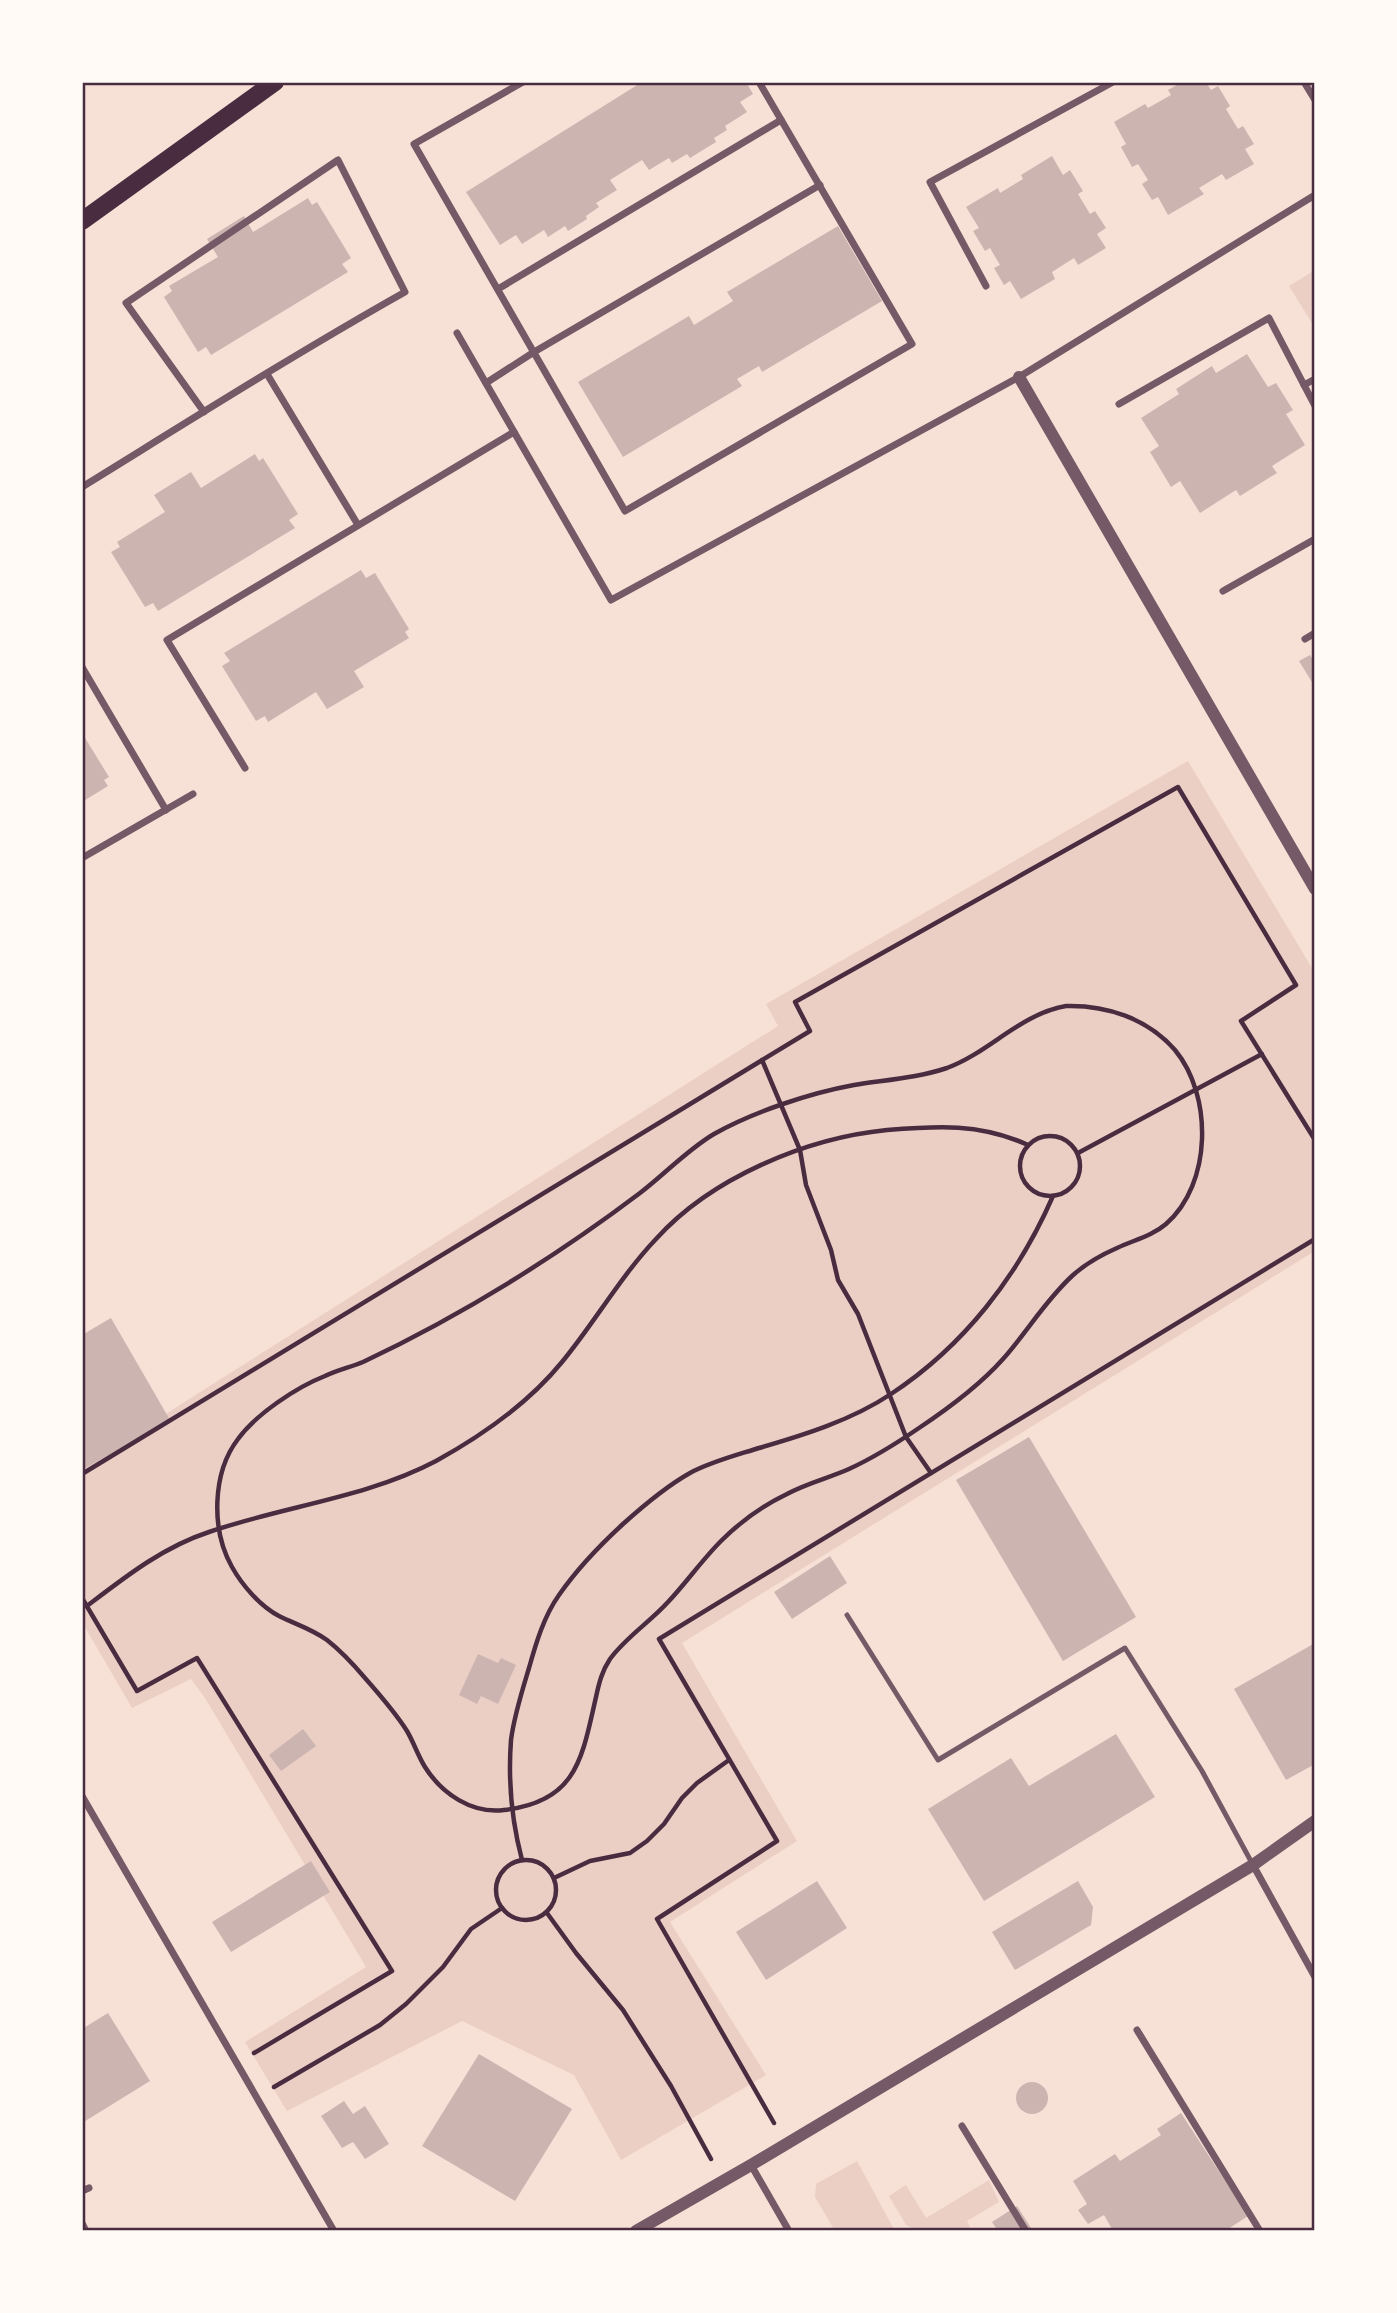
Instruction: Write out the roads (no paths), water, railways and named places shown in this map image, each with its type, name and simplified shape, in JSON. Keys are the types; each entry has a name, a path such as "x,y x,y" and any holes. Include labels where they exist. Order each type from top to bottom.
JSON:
{"main road":[{"path":"82,221 275,82"}],"street":[{"path":"523,82 414,144 625,510 912,344 759,82"},
{"path":"986,286 930,182 1113,82"},
{"path":"1304,82 1315,100"},
{"path":"498,289 781,120"},
{"path":"82,487 405,292 338,160 126,303 204,412"},
{"path":"486,383 534,352 820,185"},
{"path":"457,333 611,600 1019,377 1315,195"},
{"path":"1119,404 1269,318 1315,406"},
{"path":"267,374 358,526"},
{"path":"1019,377 1315,889"},
{"path":"1304,385 1315,379"},
{"path":"245,768 167,640 514,432"},
{"path":"1223,591 1315,539"},
{"path":"1305,639 1315,633"},
{"path":"82,667 166,810"},
{"path":"82,858 193,794"},
{"path":"82,1796 334,2231"},
{"path":"636,2231 1253,1865 1315,1821"},
{"path":"1253,1865 1315,1977"},
{"path":"1137,2030 1260,2231"},
{"path":"962,2126 1026,2231"},
{"path":"751,2165 789,2231"},
{"path":"82,2223 86,2231"}],"lane":[{"path":"848,1615 938,1760 1125,1648 1202,1771 1253,1865"}]}
